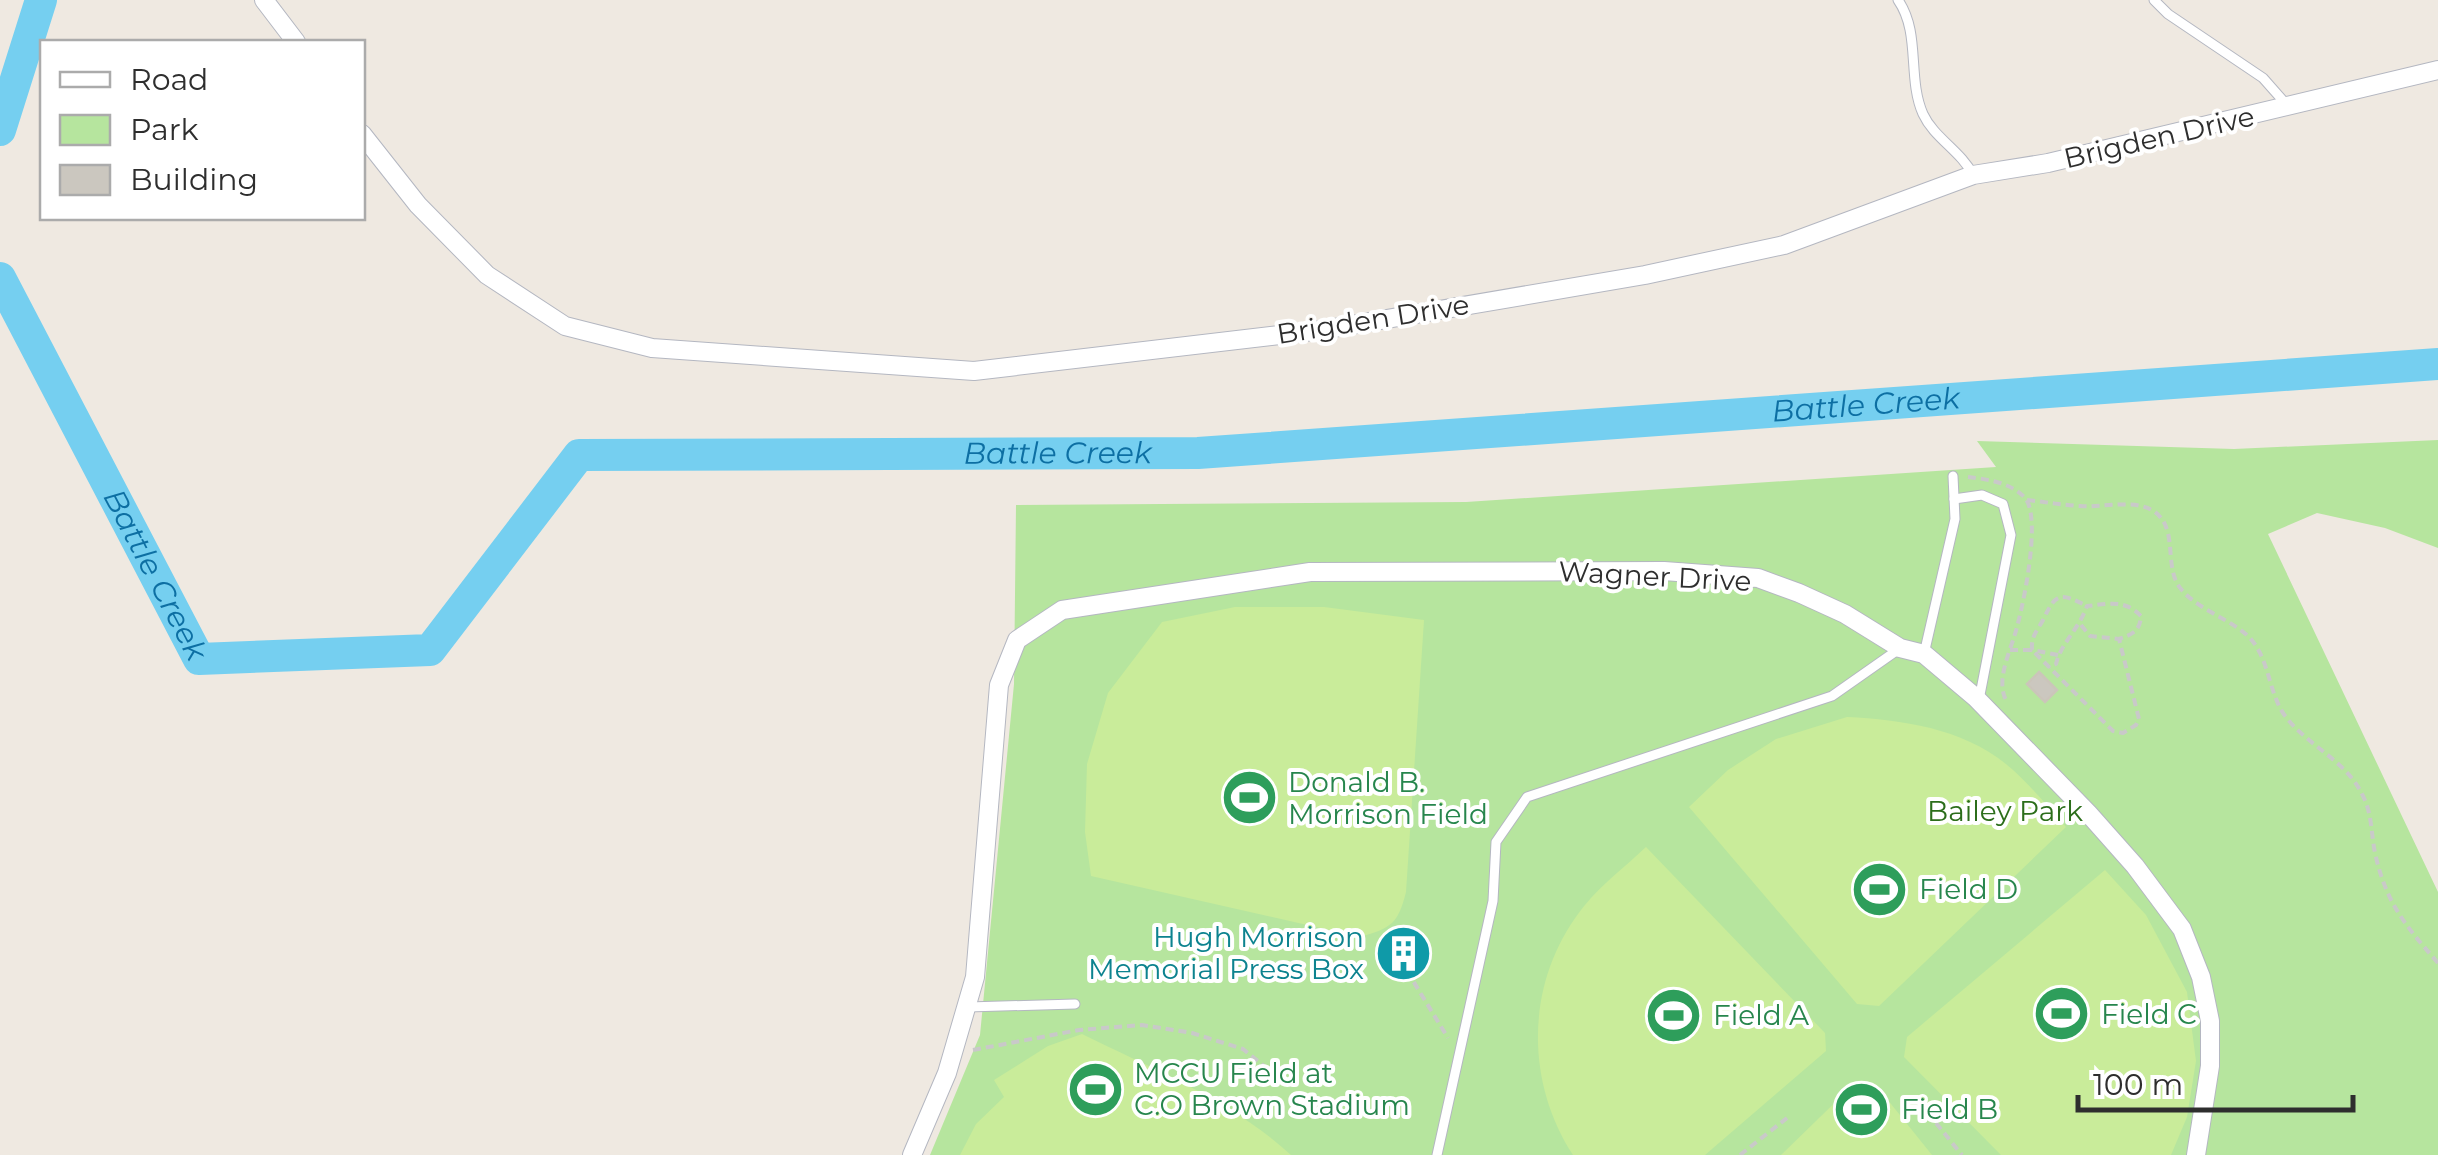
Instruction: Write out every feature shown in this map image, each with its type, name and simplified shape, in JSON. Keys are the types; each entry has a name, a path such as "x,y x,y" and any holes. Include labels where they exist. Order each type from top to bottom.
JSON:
{"street":[{"path":"264,0 294,40"},
{"name":"Brigden Drive","path":"365,138 418,205 486,275 565,326 652,348 974,371 1322,330 1646,275 1784,245 1973,175 2048,163 2438,70"},
{"name":"Wagner Drive","path":"912,1155 953,1053 975,977 999,684 1016,640 1062,610 1310,572 1664,571 1758,578 1845,614 1900,648 1924,654 1979,700 2111,839 2182,929 2201,977 2210,1022 2210,1066 2196,1155"}],"lane":[{"path":"1898,0 1909,24 1916,95 1923,114 1973,175"},
{"path":"2154,0 2168,14 2263,78 2288,106"},
{"path":"1924,654 1955,520 1953,476"},
{"path":"1954,498 1982,495 2002,504 2011,535 1979,700"},
{"path":"1437,1155 1493,901 1496,842 1527,797 1832,696 1900,648"},
{"path":"965,1006 1075,1004"}],"path":[{"path":"2027,500 2144,507 2163,521 2174,577 2180,588 2257,646 2283,712 2300,733 2346,770 2357,784 2369,808 2382,881 2392,907 2438,963"},
{"path":"2081,624 2090,636 2120,639 2135,633 2140,627 2140,616 2132,606 2119,602 2087,606 2072,598 2058,597 2049,603 2031,641 2032,650 2112,732 2123,733 2139,719 2120,639"},
{"path":"2049,667 2056,664 2058,655 2081,624 2087,606"},
{"path":"2010,650 2058,655"},
{"path":"1406,971 1459,1055"},
{"path":"953,1053 1079,1030 1142,1025 1192,1033 1243,1049 1280,1079"},
{"path":"1740,1155 1787,1118"},
{"path":"1936,1123 1962,1155"}],"green space":[{"name":"Bailey Park","path":"2438,440 2438,548 2385,528 2317,513 2268,534 2438,892 2438,1155 930,1155 980,1035 1014,684 1016,505 1466,502 1996,467 1977,441 2234,449"},
{"name":"Donald B. Morrison Field","path":"1235,607 1324,607 1424,620 1406,892 1396,918 1379,931 1360,937 1091,876 1085,832 1087,764 1108,693 1162,622"},
{"name":"Field D","path":"1847,717 1913,724 1976,745 2013,770 2066,827 1879,1006 1857,1004 1689,807 1728,770 1776,739"},
{"name":"Field A","path":"1646,847 1825,1033 1826,1051 1705,1155 1573,1155 1545,1094 1538,1028 1542,995 1565,933 1606,882"},
{"name":"Field C","path":"2105,870 2146,915 2187,992 2196,1061 2187,1117 2171,1155 2001,1155 1904,1057 1907,1037"},
{"name":"MCCU Field at C.O Brown Stadium","path":"1082,1034 1218,1102 1291,1155 960,1155 976,1124 1004,1097 994,1080 1048,1046"},
{"name":"Field B","path":"1855,1083 1875,1084 1932,1155 1781,1155"}],"building":[{"path":"2039,672 2057,690 2045,702 2027,684"},
{"name":"Hugh Morrison Memorial Press Box","path":"1405,946 1410,954 1400,960 1395,952"}],"waterway":[{"name":"Battle Creek","path":"0,130 41,0"},
{"name":"Battle Creek","path":"0,278 199,659 430,650 579,455 1198,453 2438,364"}],"place":[{"name":"Donald B. Morrison Field","path":"1249,798"},
{"name":"Field D","path":"1880,889"},
{"name":"Hugh Morrison Memorial Press Box","path":"1403,953"},
{"name":"Field C","path":"2062,1014"},
{"name":"Field A","path":"1674,1015"},
{"name":"MCCU Field at C.O Brown Stadium","path":"1095,1089"},
{"name":"Field B","path":"1862,1109"}]}
